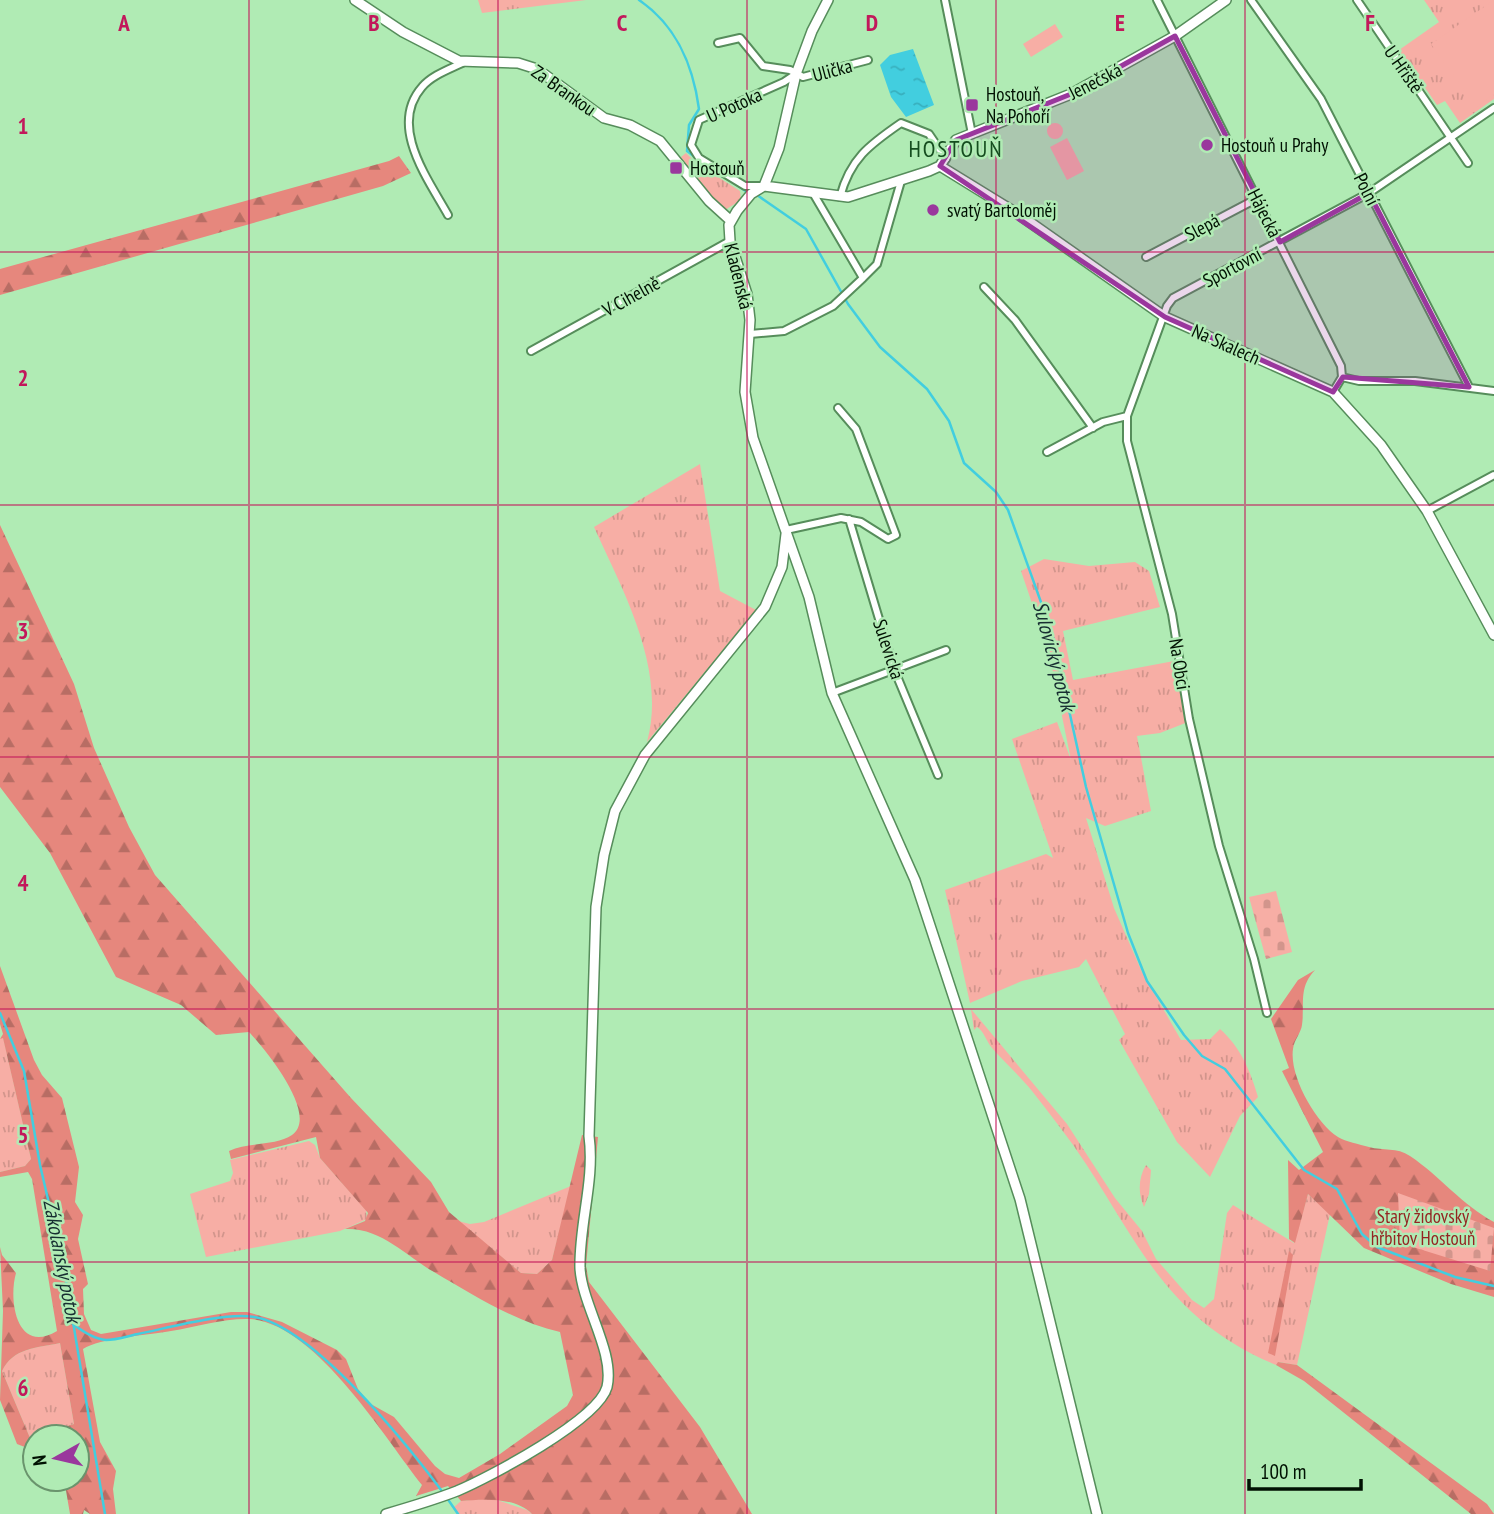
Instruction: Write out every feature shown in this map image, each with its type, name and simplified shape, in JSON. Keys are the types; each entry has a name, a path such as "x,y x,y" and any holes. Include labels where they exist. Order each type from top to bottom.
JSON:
{"street":[{"name":"Za Brankou","path":"355,0 368,10 464,62 518,62 533,67 604,118 633,126 664,144 706,197 731,221"},
{"name":"Kladenská","path":"828,0 796,74 779,148 764,186 751,194 731,221 730,241 747,294 750,334 745,392 753,438 809,597 832,693 915,880 1020,1199 1097,1514"},
{"path":"944,0 972,134"},
{"name":"Hájecká","path":"1157,0 1341,366 1342,377"},
{"name":"Jenečská","path":"764,186 840,197 856,196 901,181 943,162 951,144 1071,94 1175,36 1226,0"},
{"name":"Polní","path":"1251,0 1321,99 1469,387"},
{"name":"U Hřiště","path":"1357,0 1468,163"},
{"path":"718,43 740,38 763,66 790,69 796,74"},
{"name":"Ulička","path":"796,74 803,77 868,60"},
{"path":"447,215 415,156 409,129 412,103 422,86 464,62"},
{"name":"U Potoka","path":"764,186 745,186 699,158 691,145 694,130 699,120 796,74"},
{"path":"1451,138 1494,108"},
{"path":"840,197 846,174 866,148 901,123 929,134 943,162"},
{"name":"Sportovní","path":"1165,317 1167,306 1173,299 1369,194 1451,138"},
{"name":"Na Skalech","path":"943,162 1165,317 1333,392 1381,445 1427,511 1494,635"},
{"path":"750,334 784,331 833,306 877,264 901,181"},
{"path":"813,192 863,278"},
{"name":"Slepá","path":"1146,257 1258,198"},
{"name":"V Cihelně","path":"531,351 730,241"},
{"path":"984,287 1015,320 1093,428"},
{"name":"Na Obci","path":"1165,317 1127,416 1130,452 1172,614 1189,719 1224,866 1254,959 1267,1013"},
{"path":"1333,392 1342,377 1359,382 1415,381 1494,391"},
{"path":"786,530 821,520 849,519 869,526 883,537 896,535 856,429 838,408"},
{"path":"1047,452 1093,428 1127,416"},
{"path":"1427,511 1494,475"},
{"name":"Sulevická","path":"849,519 894,670 938,775"},
{"name":"Kladenská","path":"386,1514 445,1496 498,1469 589,1413 596,1407 607,1386 606,1361 587,1304 580,1254 592,1158 589,1136 596,907 604,855 615,811 645,755 765,607 782,567 786,530"},
{"path":"832,693 946,650"}],"highlighted area":[{"path":"1175,36 1280,242 1369,193 1469,387 1343,377 1333,392 1165,317 940,166 956,140 1071,94"}],"green space":[{"path":"478,0 586,0 482,13"},
{"path":"1424,0 1494,0 1494,99 1460,123 1445,101 1437,105 1399,50 1439,22"},
{"path":"1494,0 1494,94 1476,107 1431,44"},
{"path":"1055,24 1063,37 1031,57 1023,44"},
{"path":"1055,123 1061,125 1061,137 1055,139 1049,137 1047,131 1049,125"},
{"path":"1067,138 1084,171 1067,180 1050,147"},
{"path":"686,153 696,163 740,191 741,200 725,210 712,198 681,157"},
{"path":"399,156 411,173 383,186 0,295 0,269"},
{"path":"700,464 720,591 756,610 647,742 652,714 647,659 629,604 594,527"},
{"path":"0,525 74,684 94,748 129,827 155,875 351,1098 431,1182 449,1212 521,1273 537,1274 552,1260 582,1135 598,1137 586,1266 589,1282 700,1427 752,1514 532,1514 525,1508 508,1502 461,1501 448,1486 416,1496 422,1485 368,1413 323,1361 299,1340 275,1325 240,1319 113,1340 83,1349 100,1442 116,1471 113,1489 116,1514 90,1514 84,1510 83,1514 70,1514 66,1493 91,1493 91,1423 74,1423 60,1343 19,1353 2,1371 24,1423 21,1423 21,1446 17,1444 0,1400 3,1311 0,1247 2,1255 16,1273 13,1297 18,1322 24,1331 43,1337 57,1331 32,1179 28,1172 0,1177 0,1172 25,1166 31,1159 3,1038 0,1039 3,1034 0,1024 0,966 34,1060 42,1075 62,1098 79,1167 75,1202 83,1215 78,1239 88,1284 83,1289 84,1314 91,1330 101,1334 231,1312 247,1312 282,1322 337,1350 346,1359 358,1389 369,1403 394,1417 435,1466 445,1474 459,1478 500,1454 567,1406 573,1395 560,1332 527,1322 495,1307 381,1237 370,1232 345,1229 365,1221 368,1213 320,1158 316,1137 231,1159 229,1151 278,1141 292,1135 299,1125 299,1113 287,1082 249,1032 216,1035 181,1005 116,977 50,853 0,787"},
{"path":"1044,559 1089,566 1135,562 1149,571 1160,607 1063,631 1073,680 1174,661 1188,722 1160,733 1137,736 1151,811 1105,826 1086,818 1114,908 1142,972 1181,1040 1210,1039 1220,1029 1239,1052 1255,1087 1258,1097 1240,1116 1210,1177 1177,1142 1119,1040 1125,1034 1086,959 1079,967 1022,981 970,1003 945,890 1046,854 1053,858 1012,739 1057,722 1071,760 1049,653 1021,571"},
{"path":"1276,891 1292,952 1266,959 1249,897"},
{"path":"1315,970 1304,990 1302,1025 1293,1049 1295,1072 1306,1098 1321,1121 1338,1137 1369,1147 1405,1153 1494,1222 1494,1297 1451,1284 1364,1248 1308,1194 1295,1243 1289,1239 1288,1160 1299,1170 1323,1152 1282,1071 1289,1068 1271,1019 1298,980"},
{"path":"971,1009 1067,1124 1115,1198 1142,1231 1156,1259 1192,1300 1204,1308 1214,1299 1227,1213 1233,1205 1294,1243 1308,1194 1330,1214 1297,1365 1279,1362 1276,1365 1240,1347 1210,1327 1163,1281 1143,1255 1053,1117 992,1048 981,1031 977,1027 974,1030"},
{"path":"3,1037 31,1159 25,1166 0,1172 0,1039"},
{"path":"309,1141 315,1145 320,1158 366,1210 367,1219 340,1231 206,1257 190,1194 230,1181 233,1173 230,1160"},
{"path":"1146,1165 1151,1170 1149,1194 1144,1207 1140,1186"},
{"path":"571,1186 552,1260 537,1274 521,1273 458,1221 470,1224 484,1222"},
{"name":"Starý židovský hřbitov Hostouň","path":"1398,1193 1494,1228 1490,1271 1400,1243"},
{"path":"1289,1251 1293,1255 1275,1356 1268,1353"},
{"path":"60,1343 74,1423 24,1423 2,1371 12,1358 34,1348"},
{"path":"1278,1362 1297,1365 1487,1504 1494,1514 1471,1514 1304,1381 1276,1365"},
{"path":"491,1498 532,1514 458,1514 453,1508 461,1501"}],"water":[{"path":"913,49 934,105 906,117 891,97 880,65 890,55"}],"waterway":[{"name":"Sulovický potok","path":"639,0 664,22 687,62 699,109 689,125 687,151 695,157"},
{"name":"Sulovický potok","path":"724,176 747,192"},
{"name":"Sulovický potok","path":"757,195 806,229 848,304 880,347 927,389 949,421 964,463 996,492 1008,510 1052,633 1086,787 1128,933 1147,981 1184,1035 1202,1056 1225,1069 1304,1170 1337,1189 1362,1234 1377,1247 1455,1277 1494,1286"},
{"name":"Zákolanský potok","path":"0,1013 24,1071 40,1165 64,1268 105,1514"},
{"path":"73,1324 84,1332 106,1340 227,1317 254,1317 279,1326 307,1344 366,1399 420,1463 458,1514"}],"place":[{"name":"Hostouň, Na Pohoří","path":"972,105"},
{"name":"Hostouň u Prahy","path":"1207,145"},
{"name":"Hostouň","path":"676,168"},
{"name":"svatý Bartoloměj","path":"933,210"}],"district":[{"name":"HOSTOUŇ","path":"956,149"}]}
